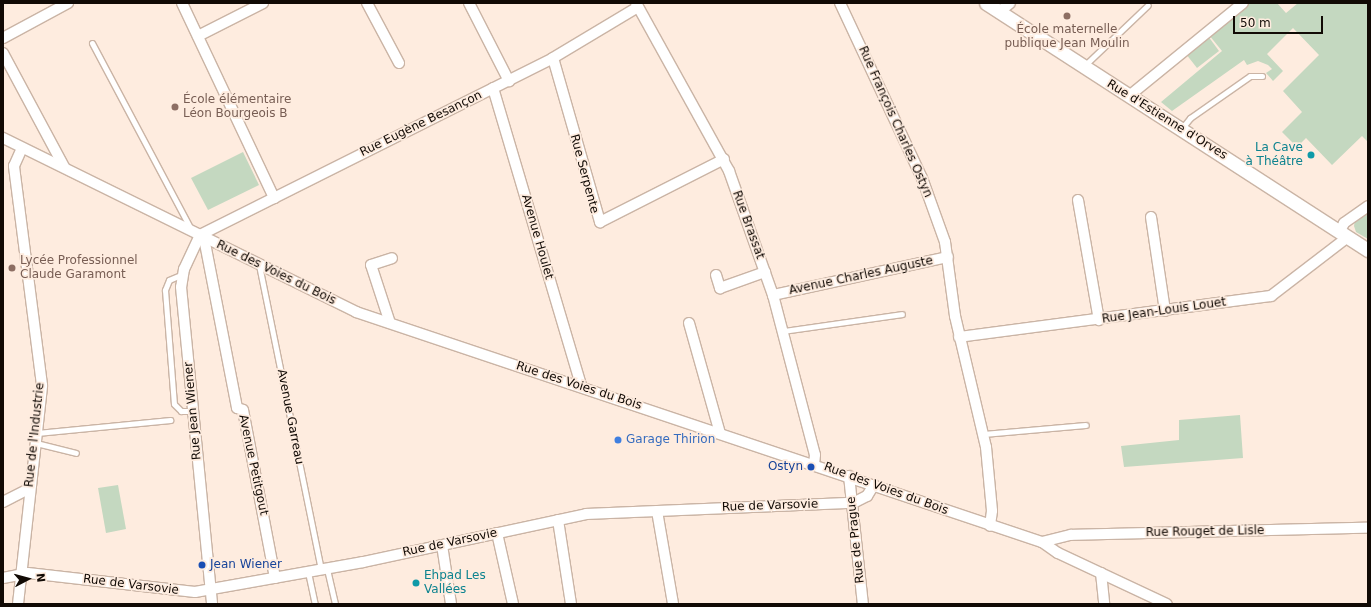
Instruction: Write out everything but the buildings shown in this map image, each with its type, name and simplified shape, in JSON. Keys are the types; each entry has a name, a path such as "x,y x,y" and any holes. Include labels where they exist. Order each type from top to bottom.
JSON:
{"street":[{"path":"3,38 68,3"},
{"path":"182,3 274,198"},
{"path":"198,36 263,3"},
{"path":"367,3 399,63"},
{"path":"469,3 509,81"},
{"name":"Rue François Charles Ostyn","path":"840,3 922,178 948,257 959,337 984,434 992,511 990,526"},
{"name":"Rue d'Estienne d'Orves","path":"986,3 1368,250"},
{"path":"999,12 1010,3"},
{"path":"1129,96 1243,3"},
{"name":"Rue Eugène Besançon","path":"199,235 553,58 637,5"},
{"name":"Rue Brassat","path":"637,5 724,159 773,295 816,455 814,464"},
{"path":"3,53 64,167"},
{"name":"Rue Serpente","path":"553,58 600,222 724,159"},
{"name":"Avenue Houlet","path":"493,88 581,386"},
{"name":"Rue des Voies du Bois","path":"3,138 356,312 814,464 990,526 1042,542 1101,573 1167,604"},
{"name":"Rue de l'Industrie","path":"18,604 20,573 42,385 14,166 22,148"},
{"path":"1078,200 1099,320"},
{"name":"Rue Jean-Louis Louet","path":"959,337 1099,320 1271,296 1344,234 1344,223 1368,206"},
{"path":"1151,217 1165,311"},
{"name":"Rue Jean Wiener","path":"199,235 183,274 192,411 212,604"},
{"name":"Avenue Petitgout","path":"199,235 237,408 243,410 275,578"},
{"name":"Avenue Charles Auguste","path":"773,295 948,257"},
{"path":"390,323 371,264 392,258"},
{"path":"716,275 720,288 765,272"},
{"path":"689,323 720,433"},
{"name":"Rue de Prague","path":"849,476 863,604"},
{"path":"853,503 867,496 874,485"},
{"path":"3,502 30,488"},
{"name":"Rue de Varsovie","path":"20,573 194,592 211,591 324,570 586,514 853,503"},
{"path":"657,511 672,604"},
{"path":"558,520 571,604"},
{"name":"Rue Rouget de Lisle","path":"1042,542 1075,535 1368,528"},
{"path":"497,533 513,604"},
{"path":"442,545 451,604"},
{"path":"3,578 20,573"},
{"path":"1101,573 1104,604"}],"lane":[{"path":"1083,67 1148,4"},
{"path":"92,43 199,235"},
{"path":"1181,129 1190,118 1250,76 1262,76"},
{"name":"Avenue Garreau","path":"259,265 324,570 335,604"},
{"path":"183,274 169,280 165,290 174,404 181,411 192,411"},
{"path":"783,331 902,314"},
{"path":"36,438 170,420"},
{"path":"984,434 1086,425"},
{"path":"36,438 76,453"},
{"path":"308,572 315,604"}],"green space":[{"path":"1248,3 1277,3 1286,13 1298,3 1368,3 1368,142 1362,136 1332,165 1306,138 1297,147 1282,132 1302,112 1283,91 1319,55 1293,28 1267,54 1283,71 1273,81 1266,73 1272,69 1268,65 1258,61 1247,65 1244,60 1172,111 1161,102 1222,51 1209,35"},
{"path":"1208,36 1219,51 1197,68 1186,54"},
{"path":"243,152 259,185 208,210 191,178"},
{"path":"1368,211 1368,239 1356,232 1354,226 1355,220"},
{"path":"1240,415 1243,458 1124,467 1121,446 1179,440 1179,420"},
{"path":"118,485 126,529 106,533 98,488"}],"place":[{"name":"École maternelle publique Jean Moulin","path":"1067,16"},
{"name":"École élémentaire Léon Bourgeois B","path":"175,107"},
{"name":"La Cave à Théâtre","path":"1311,155"},
{"name":"Lycée Professionnel Claude Garamont","path":"12,268"},
{"name":"Garage Thirion","path":"618,440"},
{"name":"Ostyn","path":"811,467"},
{"name":"Jean Wiener","path":"202,565"},
{"name":"Ehpad Les Vallées","path":"416,583"}]}
